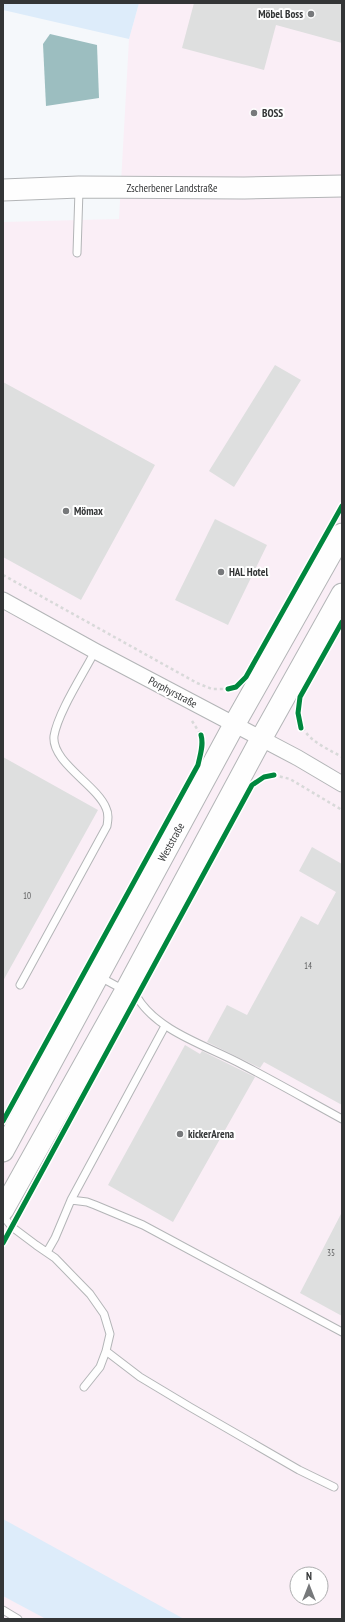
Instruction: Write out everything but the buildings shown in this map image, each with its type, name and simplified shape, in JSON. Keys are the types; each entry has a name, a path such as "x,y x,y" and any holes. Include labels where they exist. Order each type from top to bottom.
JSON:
{"main road":[{"name":"Zscherbener Landstraße","path":"3,190 79,187 169,189 342,186"},
{"name":"Weststraße","path":"3,1151 234,725 342,534"},
{"path":"3,1210 126,990 261,739 342,594"}],"street":[{"name":"Porphyrstraße","path":"3,600 95,651 298,758 342,784"}],"lane":[{"path":"77,253 79,187"},
{"path":"20,984 107,826 108,818 106,808 101,798 63,758 55,745 54,736 65,708 95,651"},
{"path":"98,976 137,997 164,1026 243,1065 342,1119"},
{"path":"47,1252 72,1200 164,1026"},
{"path":"72,1200 91,1203 143,1225 342,1332"},
{"path":"3,1216 12,1227 55,1258 90,1294 104,1314 110,1334 106,1351 100,1367 84,1387"},
{"path":"106,1351 140,1377 190,1407 299,1470 334,1487"},
{"path":"3,1610 18,1619"}],"path":[{"path":"3,575 197,683 212,689 228,689"},
{"path":"302,728 313,740 342,757"},
{"path":"274,775 290,779 342,810"}],"shaded area":[{"path":"3,3 139,3 129,39 3,10"},
{"path":"139,3 342,3 342,1619 3,1619 3,222 119,219 129,39"},
{"path":"50,34 97,45 99,98 46,106 43,44"},
{"path":"3,1519 184,1619 46,1619 3,1596"}],"cycle path":[{"path":"228,689 236,687 246,677 342,506"},
{"path":"301,728 298,713 300,697 342,622"},
{"path":"3,1121 198,765 202,746 201,735"},
{"path":"3,1243 252,785 264,777 274,775"}],"place":[{"name":"Möbel Boss","path":"311,14"},
{"name":"BOSS","path":"254,113"},
{"name":"Mömax","path":"66,511"},
{"name":"HAL Hotel","path":"221,572"},
{"name":"kickerArena","path":"180,1134"}]}
